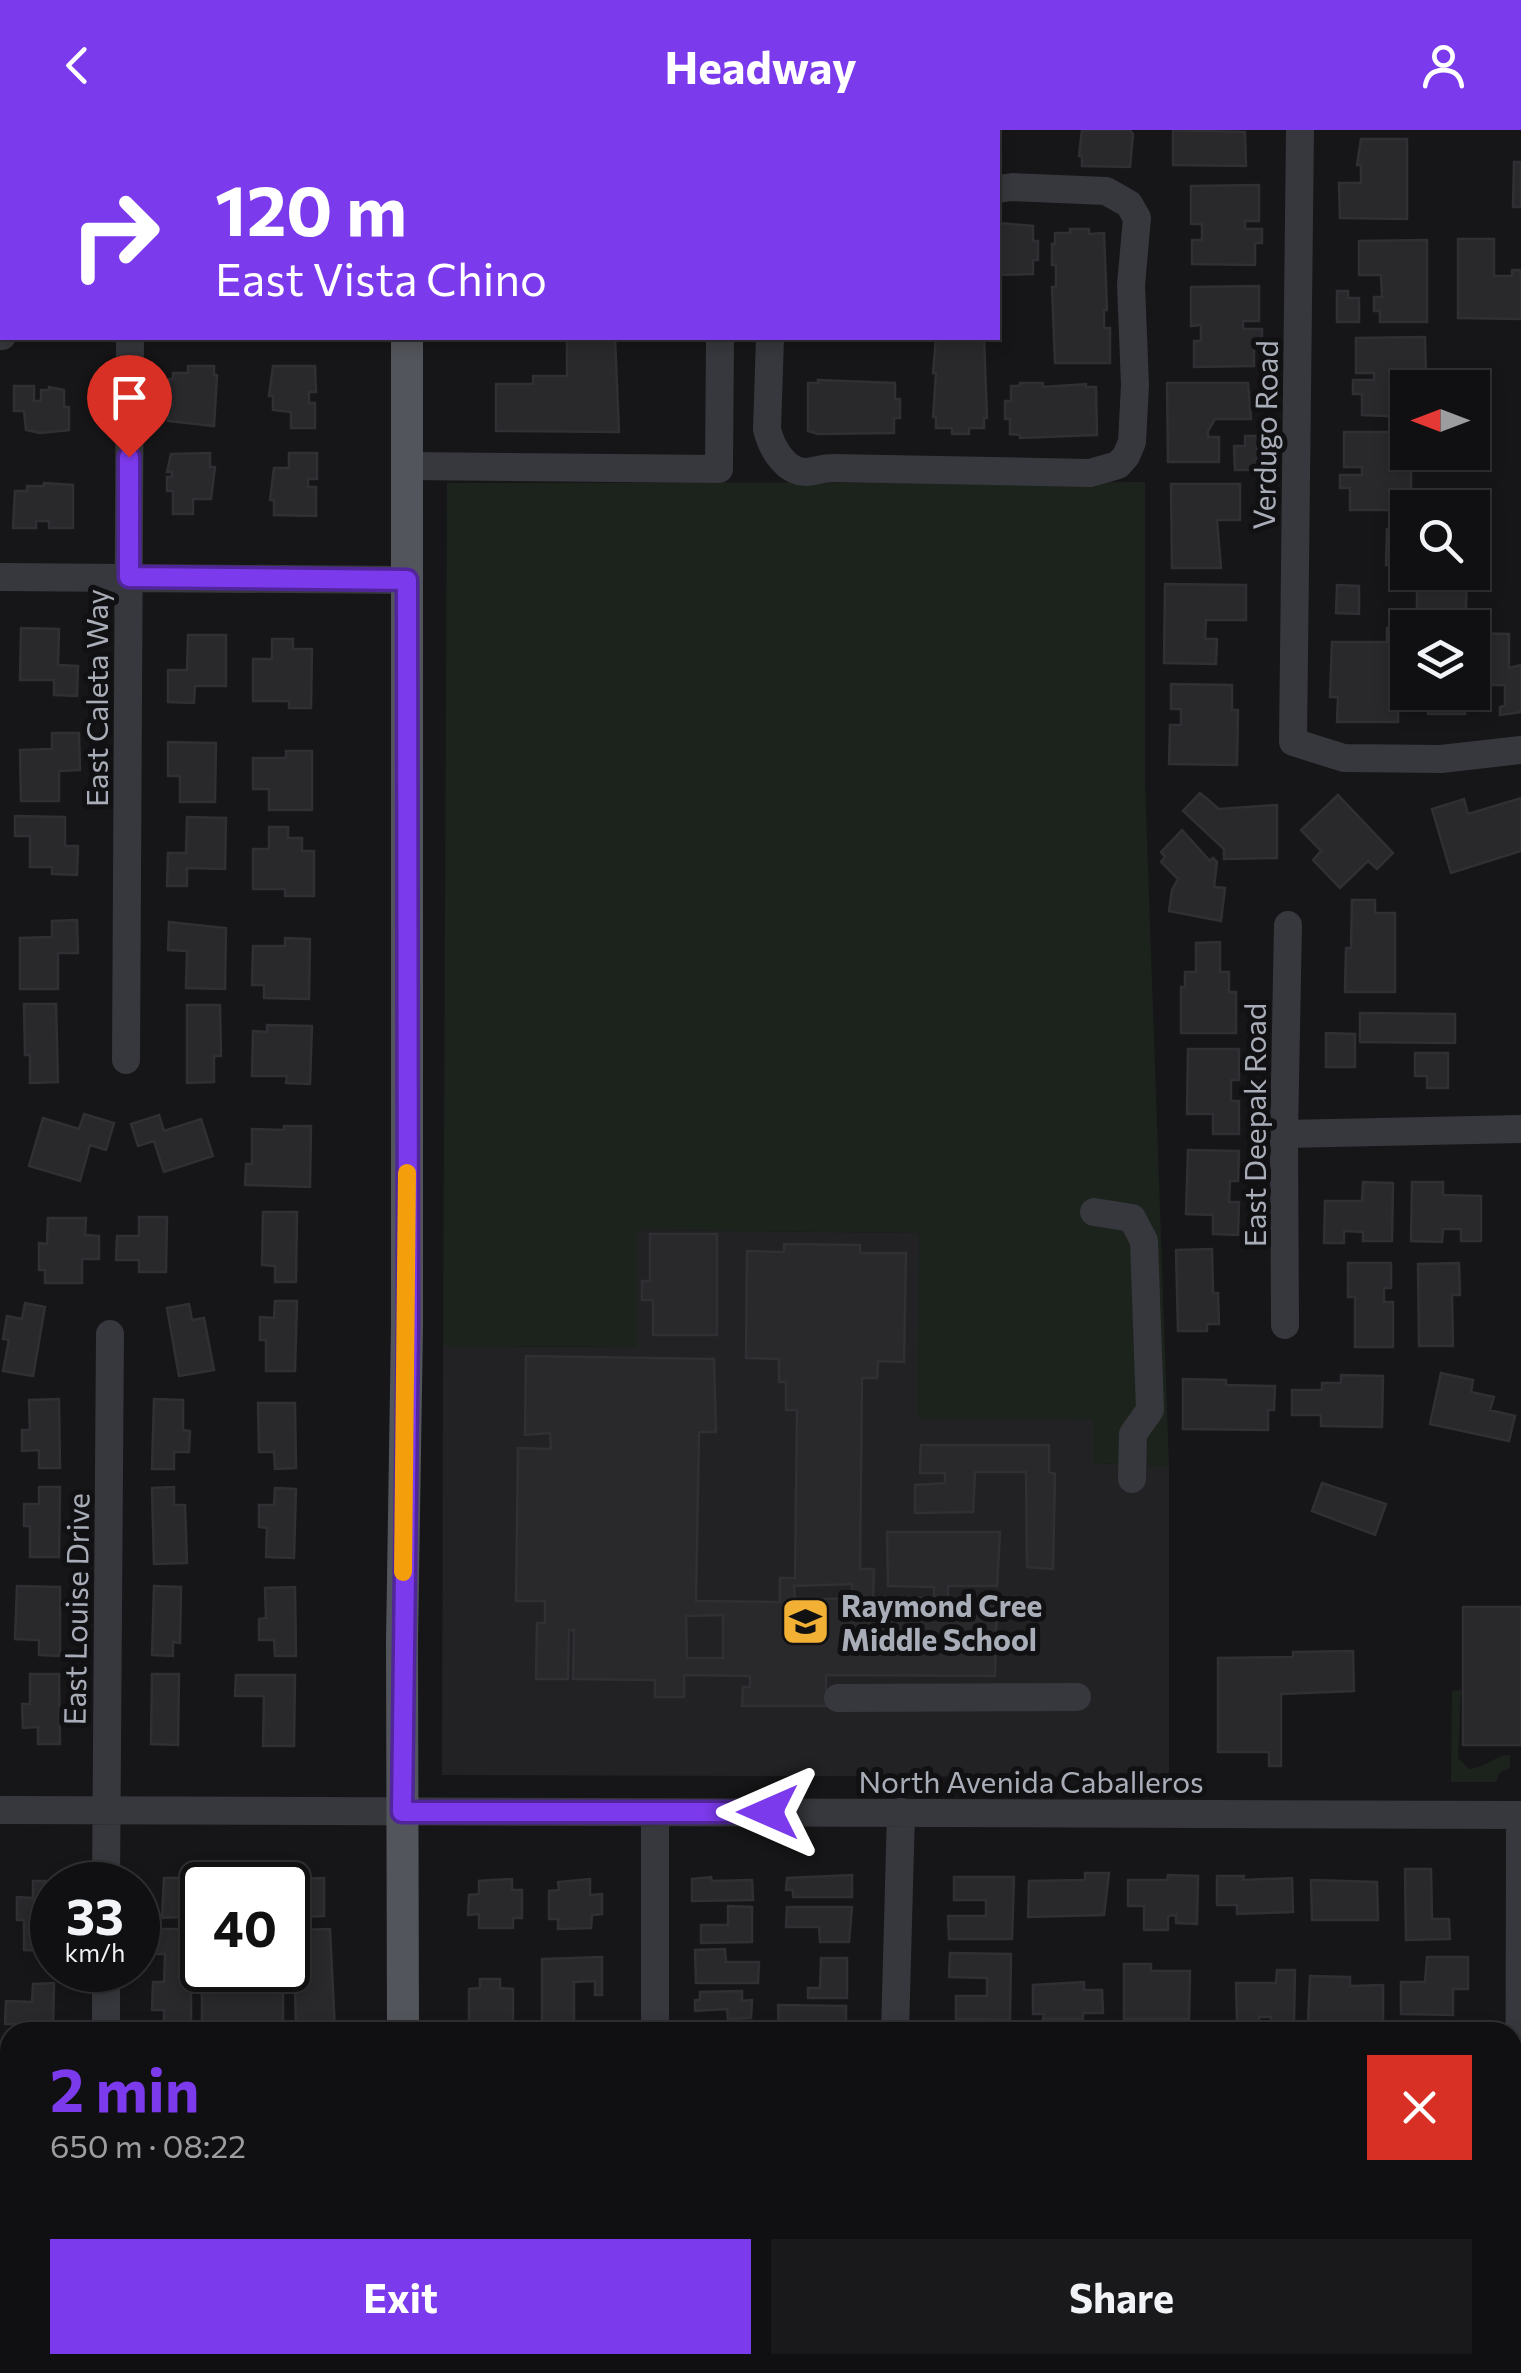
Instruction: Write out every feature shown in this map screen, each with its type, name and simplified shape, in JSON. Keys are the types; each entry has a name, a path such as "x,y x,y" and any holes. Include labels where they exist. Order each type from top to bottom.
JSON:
{"main road":[{"path":"403,2022 408,1326 407,340"}],"street":[{"name":"Verdugo Road","path":"1300,130 1293,742 1344,758 1441,759 1521,750"},
{"path":"770,340 770,442 788,466 800,472 832,468 1090,473 1118,465 1132,442 1135,385 1131,285 1137,218 1129,204 1106,191 1000,190"},
{"name":"East Caleta Way","path":"126,1060 130,340"},
{"path":"407,466 719,469 720,340"},
{"path":"0,577 407,580"},
{"name":"East Deepak Road","path":"1285,1325 1288,924"},
{"path":"1284,1134 1521,1129"},
{"path":"1094,1212 1132,1218 1144,1241 1150,1410 1133,1434 1132,1479"},
{"name":"East Louise Drive","path":"106,1862 110,1334"},
{"path":"838,1698 1076,1698"},
{"name":"North Avenida Caballeros","path":"0,1810 1520,1814"},
{"path":"895,2022 902,1812"},
{"path":"654,2022 655,1813"},
{"path":"1517,2022 1520,1814"},
{"path":"106,1992 106,2022"}],"shaded area":[{"path":"1145,482 1145,782 1169,1466 1093,1463 1093,1420 918,1419 919,1233 636,1230 636,1347 443,1346 447,483"},
{"name":"Raymond Cree Middle School","path":"636,1230 919,1233 1093,1420 1093,1463 1169,1466 1169,1777 442,1775 443,1346 635,1347"},
{"path":"1461,1690 1458,1758 1469,1769 1510,1755 1510,1768 1500,1772 1496,1782 1451,1782 1452,1691"}],"building":[{"path":"1082,130 1130,130 1130,167 1082,166"},
{"path":"1173,130 1245,132 1246,166 1173,165"},
{"path":"1361,139 1407,139 1407,219 1340,218 1339,183 1361,183 1361,165 1357,165"},
{"path":"1514,162 1521,162 1521,207 1513,207"},
{"path":"1259,185 1259,221 1245,221 1245,229 1262,229 1262,243 1255,243 1255,265 1192,264 1192,240 1202,240 1202,224 1191,224 1191,186"},
{"path":"1000,223 1033,226 1038,260 1033,260 1033,274 1000,275"},
{"path":"1070,229 1104,233 1104,328 1110,328 1110,363 1055,363 1052,287 1056,287 1056,265 1052,265 1052,244 1055,233 1070,233"},
{"path":"1458,239 1494,239 1494,276 1512,276 1512,270 1521,270 1521,319 1458,318"},
{"path":"1427,240 1427,322 1380,322 1380,311 1374,311 1374,297 1382,297 1381,275 1359,275 1359,241"},
{"path":"1259,286 1259,321 1243,321 1243,329 1262,329 1262,345 1254,345 1254,366 1194,367 1194,341 1201,341 1201,325 1191,326 1191,287"},
{"path":"1337,291 1348,291 1348,298 1359,298 1359,322 1337,322"},
{"path":"1425,337 1426,370 1390,370 1390,416 1362,415 1362,394 1353,394 1353,380 1374,380 1374,373 1356,373 1356,338"},
{"path":"567,340 615,340 619,432 496,431 496,384 533,384 533,376 567,376"},
{"path":"936,340 984,340 984,428 969,428 969,434 952,434 952,428 936,428"},
{"path":"188,366 214,366 214,426 168,421 168,405 172,405 169,379 173,379 173,373 188,373"},
{"path":"273,366 315,366 316,392 309,392 309,403 315,403 315,428 291,428 291,412 273,410 273,396 269,396"},
{"path":"818,380 895,383 900,418 894,418 894,433 808,431 808,383 819,383"},
{"path":"1020,383 1096,387 1097,435 1020,438 1010,434 1005,401 1011,401 1011,386"},
{"path":"1167,383 1248,383 1251,419 1215,419 1208,431 1208,437 1219,437 1219,462 1168,462"},
{"path":"14,386 34,386 34,401 41,401 41,390 49,387 64,390 69,430 26,430 24,411 14,411"},
{"path":"1344,432 1390,432 1390,470 1411,470 1411,490 1390,490 1390,510 1350,510 1350,488 1340,488 1340,475 1362,475 1362,467 1344,467"},
{"path":"1245,436 1257,436 1257,470 1235,470 1234,446 1245,446"},
{"path":"210,453 210,467 215,467 211,499 193,499 193,514 173,514 173,491 167,491 167,477 172,477 172,472 167,472 171,454"},
{"path":"289,453 317,453 317,479 308,479 308,487 316,487 316,516 274,515 274,500 270,500 274,468 289,468"},
{"path":"1171,484 1240,484 1240,520 1217,520 1221,568 1172,568"},
{"path":"73,485 73,528 49,528 49,521 36,521 36,528 13,528 15,491 27,491 27,486"},
{"path":"1387,529 1390,529 1390,565 1386,565"},
{"path":"1165,584 1246,585 1246,620 1206,620 1205,639 1217,639 1216,664 1164,663"},
{"path":"1337,585 1359,586 1359,614 1336,613"},
{"path":"1417,590 1467,590 1466,609 1417,609"},
{"path":"21,628 59,629 58,665 78,666 77,696 54,695 54,680 20,680"},
{"path":"1390,628 1390,710 1398,710 1398,722 1337,722 1338,697 1330,697 1332,642 1387,642"},
{"path":"1490,633 1509,634 1509,668 1521,665 1521,712 1500,715 1500,707 1505,705 1505,685 1490,685"},
{"path":"188,635 226,635 226,686 195,686 194,703 168,702 168,670 187,670"},
{"path":"272,639 293,639 293,649 312,649 311,708 289,708 289,701 253,701 253,659 272,659"},
{"path":"1171,684 1232,685 1232,710 1238,710 1237,765 1169,764 1170,725 1181,725 1181,709 1171,709"},
{"path":"1428,710 1465,710 1465,714 1428,714"},
{"path":"52,733 79,733 80,770 59,771 59,801 21,801 20,750 52,749"},
{"path":"168,742 216,743 215,802 180,802 180,776 168,776"},
{"path":"286,751 312,751 312,810 269,810 269,789 253,789 253,758 286,758"},
{"path":"1200,793 1219,809 1277,805 1277,858 1224,859 1224,849 1183,811"},
{"path":"1338,795 1393,853 1377,869 1368,861 1340,888 1313,860 1321,851 1301,830"},
{"path":"1521,798 1521,851 1451,873 1432,809 1464,799 1468,814"},
{"path":"15,816 65,817 65,846 78,846 77,875 52,874 52,867 30,867 30,836 15,836"},
{"path":"187,817 226,818 225,869 187,868 187,886 167,886 168,853 186,853"},
{"path":"269,827 288,827 288,838 302,838 302,851 314,851 314,896 285,896 285,889 253,889 253,849 269,849"},
{"path":"1182,830 1210,861 1213,858 1217,862 1214,887 1225,888 1221,921 1169,911 1178,879 1161,862 1165,857 1161,852"},
{"path":"1352,900 1375,900 1375,913 1395,913 1395,992 1345,992"},
{"path":"77,920 78,953 58,953 58,989 20,989 20,938 52,937 52,921"},
{"path":"169,922 226,928 225,989 186,988 187,951 168,950"},
{"path":"285,938 310,939 309,999 264,998 264,985 252,985 253,946 285,946"},
{"path":"1220,942 1220,972 1229,972 1229,992 1236,992 1236,1033 1181,1033 1181,987 1185,987 1185,972 1196,972 1196,943"},
{"path":"24,1004 56,1004 58,1082 30,1083"},
{"path":"187,1005 220,1005 221,1056 214,1056 214,1082 187,1083"},
{"path":"1360,1013 1455,1014 1455,1043 1360,1042"},
{"path":"267,1025 312,1026 310,1084 286,1083 287,1076 252,1076 253,1031 267,1032"},
{"path":"1326,1033 1355,1034 1355,1067 1326,1067"},
{"path":"1188,1049 1239,1049 1239,1080 1231,1080 1231,1101 1239,1101 1239,1134 1213,1134 1213,1114 1187,1114"},
{"path":"1415,1053 1448,1053 1448,1088 1427,1088 1427,1076 1415,1076"},
{"path":"84,1114 114,1123 106,1150 90,1145 80,1181 29,1166 43,1118 79,1129"},
{"path":"159,1115 164,1131 201,1119 213,1156 164,1172 154,1141 138,1146 131,1124"},
{"path":"284,1126 311,1126 310,1187 245,1185 246,1164 252,1164 252,1129 284,1130"},
{"path":"1188,1150 1239,1151 1238,1181 1230,1181 1229,1202 1239,1202 1238,1235 1213,1234 1213,1215 1186,1214"},
{"path":"1363,1182 1393,1183 1392,1241 1363,1241 1363,1232 1344,1231 1344,1243 1324,1243 1325,1201 1362,1201"},
{"path":"1412,1182 1443,1182 1443,1195 1481,1196 1481,1241 1461,1241 1461,1229 1443,1229 1442,1242 1411,1241"},
{"path":"263,1212 297,1212 296,1282 275,1282 275,1266 262,1265"},
{"path":"139,1217 167,1217 166,1272 139,1272 139,1260 116,1260 117,1236 139,1236"},
{"path":"48,1218 86,1218 85,1235 99,1236 99,1259 82,1259 82,1283 45,1283 45,1270 39,1270 39,1243 47,1244"},
{"path":"650,1234 717,1234 717,1335 653,1335 653,1300 642,1300 642,1281 650,1281"},
{"path":"784,1244 860,1245 860,1253 906,1253 904,1362 878,1361 877,1378 862,1378 860,1569 874,1569 873,1597 934,1598 934,1587 888,1586 887,1532 1000,1532 997,1586 948,1586 948,1602 997,1602 995,1676 826,1675 826,1706 742,1706 743,1687 750,1687 750,1676 684,1675 684,1697 655,1697 655,1680 573,1679 574,1630 569,1630 568,1679 536,1679 537,1623 545,1623 545,1601 516,1601 518,1448 551,1449 550,1433 525,1435 526,1356 714,1359 716,1432 699,1432 696,1601 780,1602 780,1578 795,1578 797,1410 786,1410 786,1382 779,1382 779,1359 746,1358 747,1251 784,1252","holes":["852,1584 853,1598 795,1600 794,1586","723,1615 723,1658 687,1658 686,1616"]},
{"path":"1212,1249 1213,1293 1218,1293 1219,1324 1207,1324 1207,1331 1178,1331 1176,1250"},
{"path":"1348,1263 1391,1263 1391,1288 1384,1288 1384,1302 1393,1302 1393,1347 1355,1347 1355,1297 1348,1297"},
{"path":"1459,1263 1460,1295 1452,1295 1453,1346 1419,1346 1418,1264"},
{"path":"275,1301 297,1301 295,1371 266,1371 266,1340 260,1340 260,1317 274,1318"},
{"path":"25,1303 45,1307 33,1376 3,1371 9,1340 3,1339 7,1316 22,1319"},
{"path":"189,1304 192,1320 204,1318 214,1370 179,1376 167,1308"},
{"path":"1441,1373 1473,1380 1471,1392 1494,1397 1490,1410 1515,1416 1509,1441 1430,1424"},
{"path":"1341,1375 1383,1376 1382,1427 1321,1426 1321,1415 1292,1415 1292,1390 1322,1390 1322,1383 1341,1383"},
{"path":"1183,1379 1275,1386 1274,1410 1268,1410 1268,1430 1183,1429"},
{"path":"59,1399 60,1468 39,1468 39,1450 22,1451 22,1430 30,1430 29,1400"},
{"path":"154,1399 183,1400 183,1430 190,1431 189,1452 174,1452 174,1469 152,1469"},
{"path":"258,1403 295,1403 296,1468 275,1469 274,1452 259,1452"},
{"path":"921,1445 1049,1445 1049,1472 1055,1474 1053,1569 1027,1567 1026,1472 975,1472 973,1512 915,1513 915,1485 945,1483 945,1473 920,1473"},
{"path":"1322,1483 1386,1504 1375,1535 1312,1511"},
{"path":"39,1487 60,1487 59,1557 30,1557 30,1526 24,1526 24,1504 39,1504"},
{"path":"174,1487 174,1505 185,1505 187,1563 154,1564 152,1488"},
{"path":"275,1488 296,1489 294,1558 266,1557 267,1528 259,1527 259,1505 274,1505"},
{"path":"17,1586 60,1587 60,1656 39,1655 39,1640 15,1639"},
{"path":"154,1586 181,1587 180,1643 173,1642 173,1656 152,1655"},
{"path":"295,1587 296,1656 275,1656 274,1640 259,1640 259,1619 266,1618 265,1588"},
{"path":"1463,1607 1521,1607 1521,1745 1463,1745"},
{"path":"1353,1651 1354,1691 1281,1694 1281,1766 1269,1766 1269,1752 1218,1752 1218,1658"},
{"path":"30,1674 59,1674 60,1744 38,1744 38,1727 23,1728 22,1704 30,1704"},
{"path":"152,1674 179,1674 178,1745 151,1744"},
{"path":"236,1675 295,1675 294,1746 263,1746 264,1696 235,1696"},
{"path":"1405,1869 1431,1869 1432,1919 1449,1919 1450,1939 1406,1940"},
{"path":"1085,1873 1109,1873 1104,1915 1028,1917 1029,1881 1085,1880"},
{"path":"852,1875 852,1897 793,1897 793,1890 786,1890 787,1878"},
{"path":"1168,1875 1198,1876 1197,1924 1176,1923 1176,1915 1168,1916 1168,1930 1144,1930 1144,1906 1128,1906 1128,1880 1167,1880"},
{"path":"1217,1876 1244,1876 1243,1880 1292,1878 1293,1912 1237,1914 1237,1905 1217,1905"},
{"path":"711,1877 712,1881 752,1880 753,1900 692,1901 692,1879"},
{"path":"954,1877 1014,1877 1012,1939 949,1939 948,1916 986,1916 986,1900 954,1900"},
{"path":"164,1878 180,1878 180,1917 162,1918"},
{"path":"310,1878 324,1878 324,1916 310,1917"},
{"path":"512,1879 512,1890 522,1890 522,1918 513,1918 513,1928 479,1928 479,1914 468,1915 469,1895 479,1894 479,1881"},
{"path":"590,1879 590,1895 602,1894 602,1914 592,1915 591,1928 558,1929 558,1919 549,1919 549,1891 559,1890 558,1882"},
{"path":"1311,1880 1377,1882 1378,1920 1312,1920"},
{"path":"17,1897 30,1898 30,1950 24,1950 24,1920 17,1920"},
{"path":"728,1906 752,1907 752,1942 701,1943 701,1925 728,1925"},
{"path":"787,1907 852,1907 849,1942 820,1942 819,1927 786,1927"},
{"path":"160,1929 180,1929 180,1992 191,1992 191,2022 164,2022 164,2010 152,2010 153,1992 160,1992 160,1982 164,1982 165,1954 160,1954"},
{"path":"330,1929 335,2022 296,2022 295,1992 310,1992 310,1930"},
{"path":"725,1949 726,1962 759,1962 758,1983 696,1983 695,1950"},
{"path":"950,1953 1011,1954 1010,2020 956,2019 956,1996 987,1996 987,1978 949,1977"},
{"path":"602,1957 602,1995 595,1995 595,1981 574,1982 574,2022 542,2022 542,1959"},
{"path":"1427,1957 1468,1957 1468,1989 1453,1989 1453,2015 1401,2014 1401,1982 1425,1982"},
{"path":"821,1958 847,1958 847,1998 808,1998 808,1988 820,1988"},
{"path":"1124,1964 1151,1964 1151,1971 1190,1971 1189,2019 1124,2019"},
{"path":"1277,1970 1295,1970 1294,2021 1271,2022 1271,2017 1259,2017 1259,2021 1237,2021 1236,1983 1276,1983"},
{"path":"1310,1976 1350,1977 1350,1986 1383,1985 1383,2021 1308,2022"},
{"path":"480,1979 500,1979 500,1988 513,1989 513,2022 469,2022 469,1989 480,1988"},
{"path":"1084,1982 1084,1990 1102,1990 1103,2013 1083,2013 1083,2019 1043,2019 1044,2014 1033,2014 1033,1985"},
{"path":"742,1991 742,2001 752,2000 751,2018 728,2019 727,2009 695,2011 700,1992"},
{"path":"33,1992 54,1992 53,2022 5,2022 6,2001 32,2002"},
{"path":"202,1992 283,1992 283,2021 202,2022"},
{"path":"778,2005 846,2006 846,2022 779,2022"}],"slow traffic":[{"path":"403,1572 407,1173"}],"place":[{"name":"Raymond Cree Middle School","path":"806,1621"}],"route":[{"path":"129,457 129,577 407,580 408,1326 402,1812 768,1812"}]}
